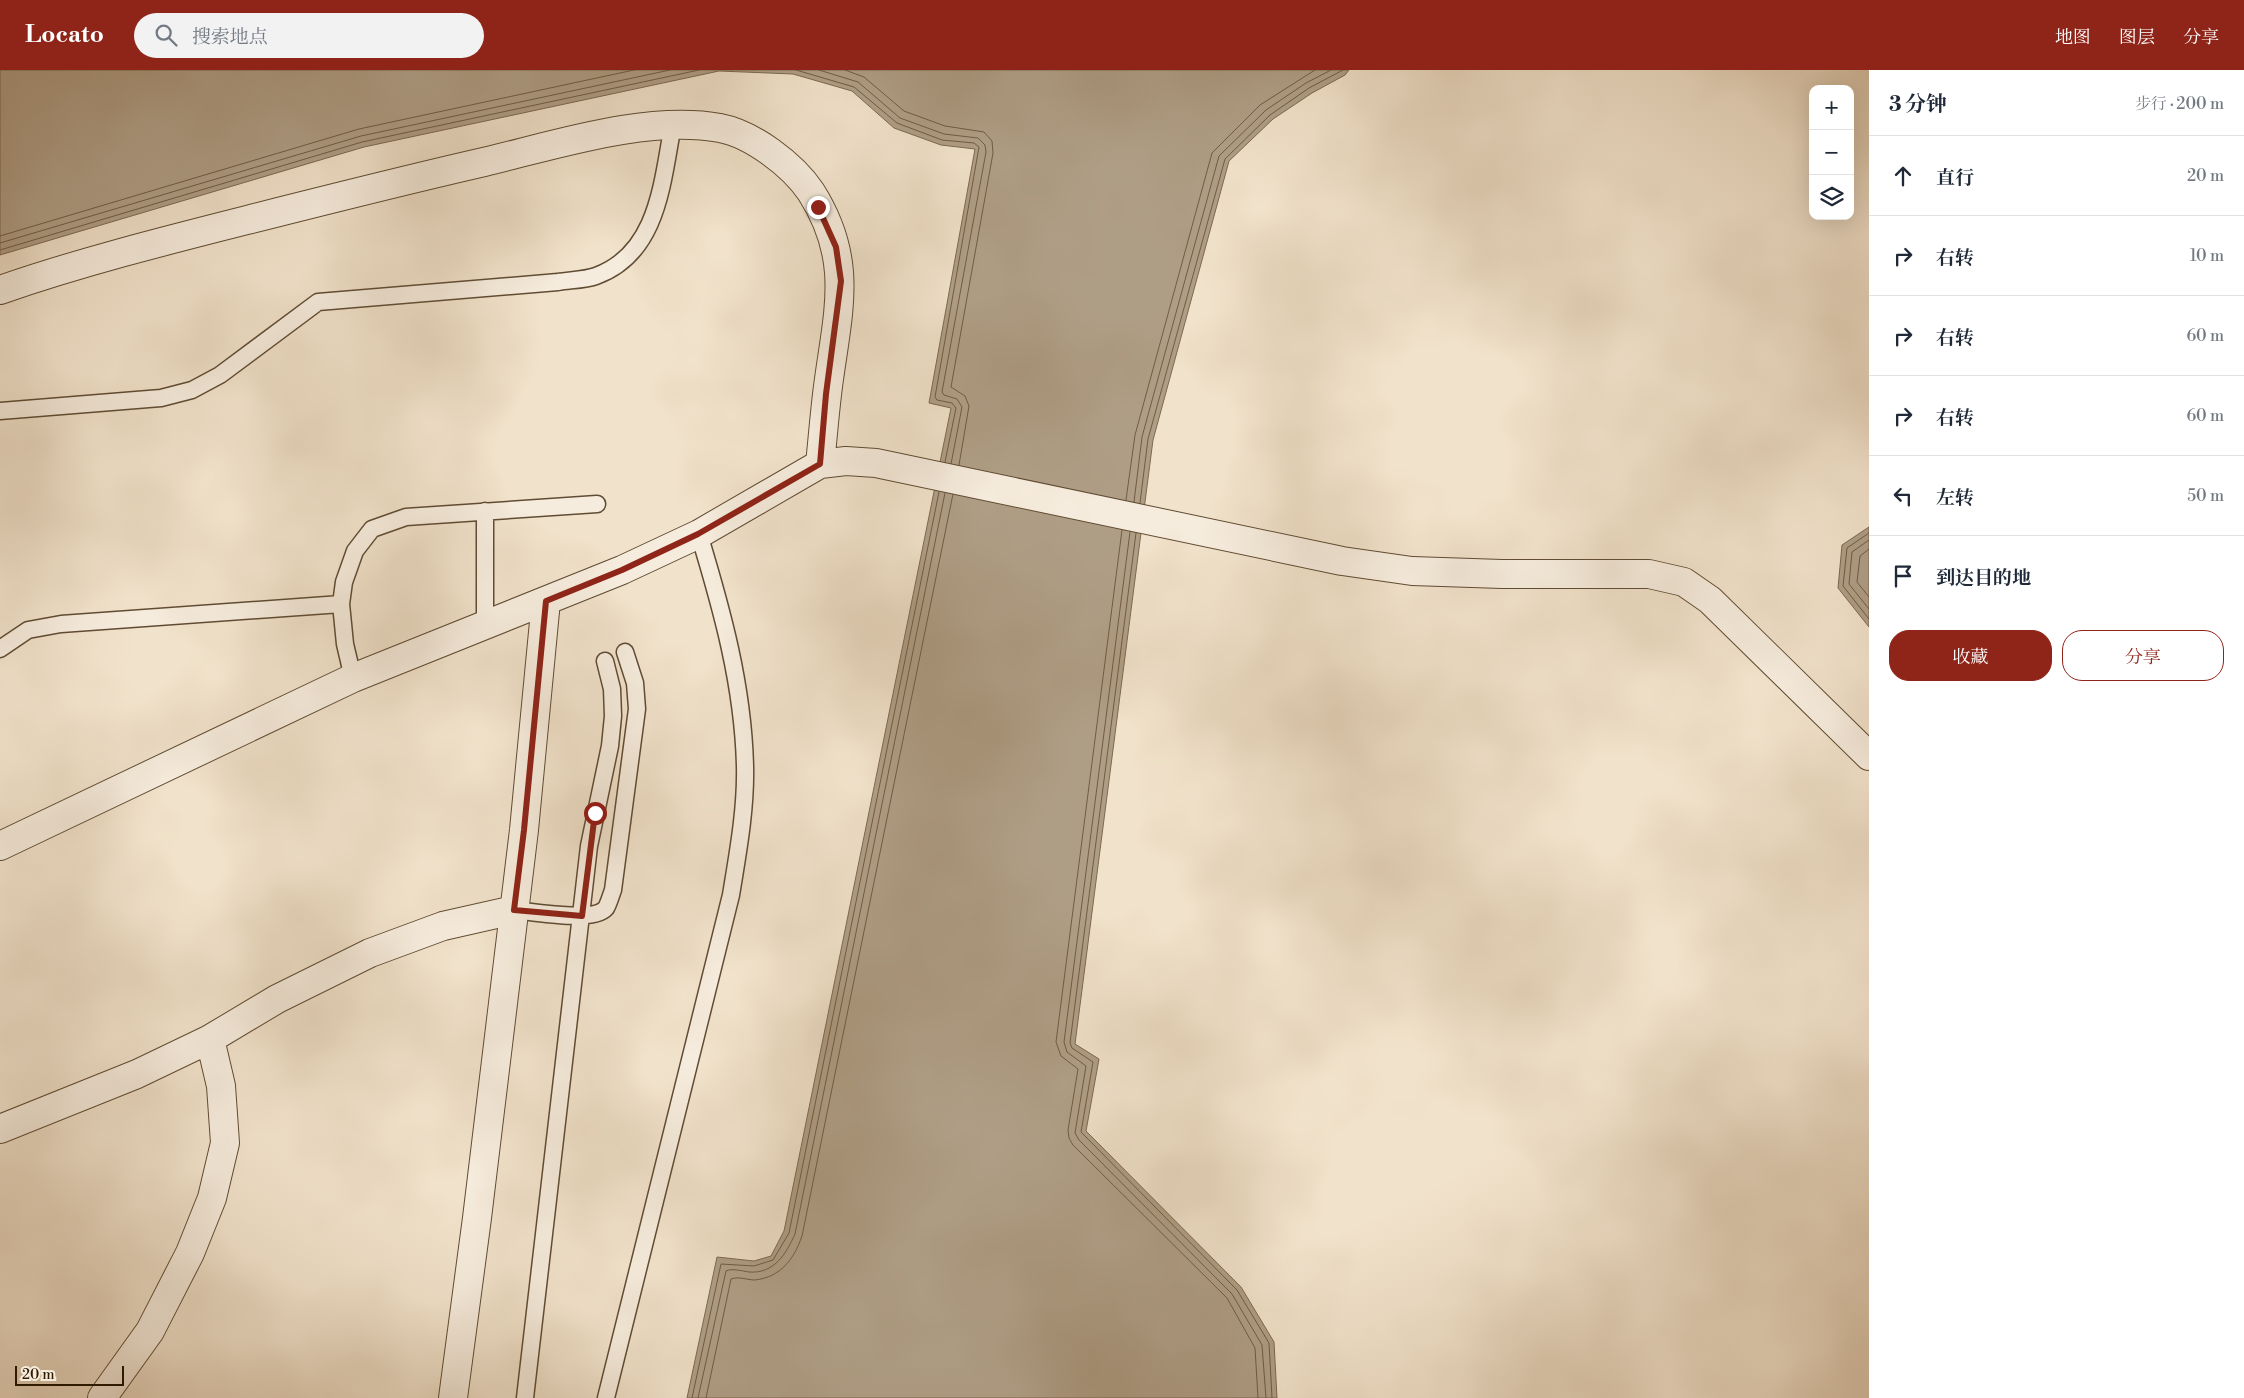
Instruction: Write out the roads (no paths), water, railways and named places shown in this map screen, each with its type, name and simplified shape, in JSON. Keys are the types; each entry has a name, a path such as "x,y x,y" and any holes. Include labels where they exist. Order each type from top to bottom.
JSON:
{"street":[{"path":"0,290 168,240 425,175 624,130 673,124 722,128 764,146 791,168 810,191 836,247 841,281 826,394 820,464"},
{"path":"0,846 353,678 485,623 622,570 698,534 820,464 846,461 876,463 1222,534 1342,561 1412,571 1502,574 1648,574 1684,582 1710,600 1869,756"},
{"path":"453,1398 525,820 546,601"},
{"path":"0,1129 137,1074 210,1039 278,999 370,953 443,926 514,910"},
{"path":"102,1398 150,1331 190,1252 212,1198 225,1143 221,1086 210,1039"}],"lane":[{"path":"0,411 161,398 192,390 220,375 318,302 558,282 596,276 625,260 646,234 658,203 673,124"},
{"path":"353,678 345,644 341,604 344,582 355,551 372,529 406,517 597,504"},
{"path":"485,511 485,623"},
{"path":"606,1398 731,894 741,836 745,766 739,695 724,616 698,534"},
{"path":"0,649 28,630 61,624 341,604"},
{"path":"514,910 582,916 597,914 606,907 613,890 637,709 634,683 625,652"},
{"path":"525,1398 590,846 610,746 613,716 612,688 604,661"}],"water":[{"path":"0,70 1349,70 1345,75 1312,93 1273,119 1229,161 1153,440 1075,1044 1099,1059 1086,1131 1241,1287 1274,1342 1277,1398 687,1398 717,1257 754,1261 771,1256 784,1231 951,408 929,403 975,149 941,145 894,128 852,91 793,74 719,71 364,147 0,255"},
{"path":"1869,527 1869,627 1838,588 1842,545"}]}
